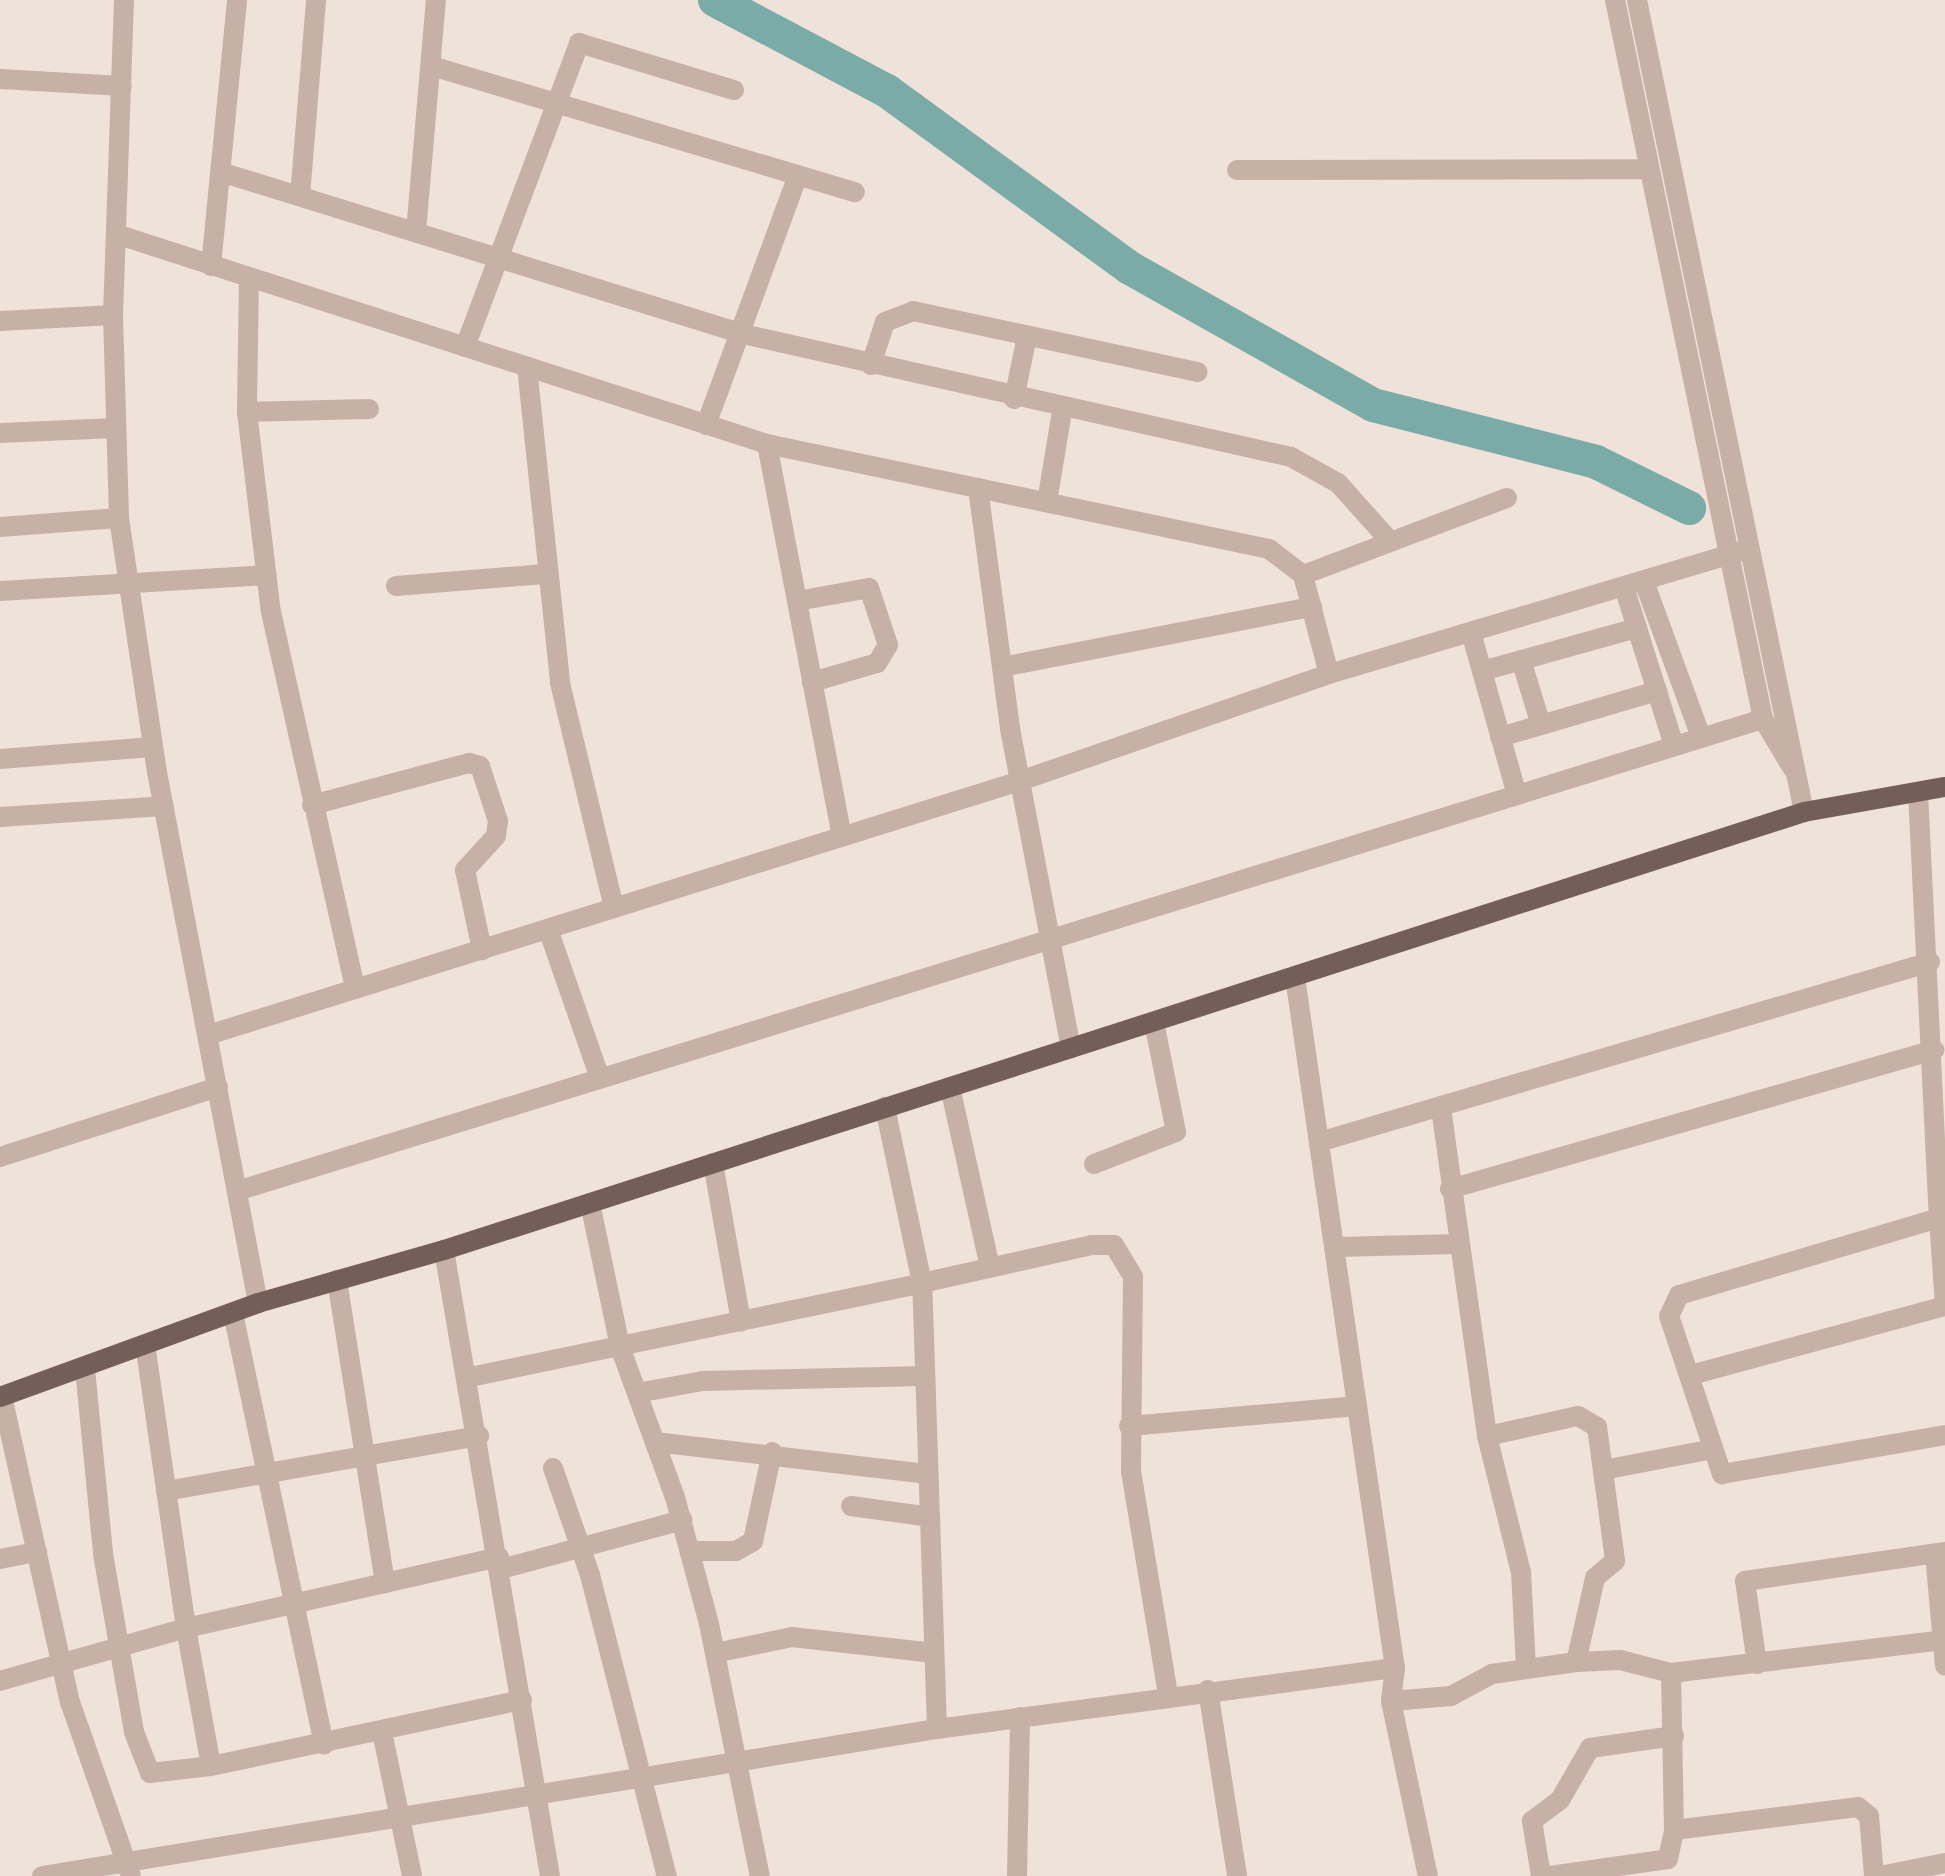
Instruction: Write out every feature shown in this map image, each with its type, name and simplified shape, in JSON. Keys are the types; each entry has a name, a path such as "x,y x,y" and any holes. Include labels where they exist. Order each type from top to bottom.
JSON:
{"main road":[{"path":"1,1397 146,1349 258,1303 444,1250 1804,812 1945,787"}],"street":[{"path":"124,0 119,235 113,315 119,518 153,747 258,1303"},
{"path":"211,266 224,173 237,0"},
{"path":"300,196 316,0"},
{"path":"416,232 435,67 436,0"},
{"path":"1615,0 1727,559 1763,719 1793,769 1804,812"},
{"path":"1637,0 1747,549 1797,751 1793,769"},
{"path":"465,347 551,105 575,49 589,41 734,90"},
{"path":"435,67 551,105 855,192"},
{"path":"0,79 122,86"},
{"path":"1237,170 1647,169"},
{"path":"224,173 743,334 1062,411 1308,463 1338,483 1388,539"},
{"path":"706,425 743,334 798,175"},
{"path":"119,235 767,444 1269,549 1303,575 1329,674"},
{"path":"249,279 247,412 267,575 312,805 355,989"},
{"path":"871,365 885,322 903,312 1198,372"},
{"path":"0,321 113,315"},
{"path":"1014,399 1027,336"},
{"path":"527,367 545,574 560,683 614,908"},
{"path":"247,412 369,409"},
{"path":"1047,502 1062,411"},
{"path":"0,433 116,428"},
{"path":"767,444 842,837"},
{"path":"978,488 1020,781 1071,1048"},
{"path":"1303,575 1388,539 1507,498"},
{"path":"0,527 119,518"},
{"path":"208,1035 1020,781 1329,674 1472,636 1727,559 1747,549"},
{"path":"396,586 545,574"},
{"path":"0,591 267,575"},
{"path":"1645,584 1700,734"},
{"path":"797,601 869,588 888,645 877,663 812,682"},
{"path":"1625,590 1673,742"},
{"path":"1002,667 1312,607"},
{"path":"1482,671 1637,628"},
{"path":"1472,636 1516,792"},
{"path":"1521,660 1541,725"},
{"path":"1500,737 1657,691"},
{"path":"237,1191 1673,742 1763,719"},
{"path":"0,759 153,747"},
{"path":"312,805 469,763 480,766 498,821 496,836 465,870 482,950"},
{"path":"1691,1375 1945,1306 1930,962 1918,792"},
{"path":"0,817 164,806"},
{"path":"548,929 600,1078"},
{"path":"1319,1142 1930,962"},
{"path":"1295,977 1395,1668 1391,1701 1428,1876"},
{"path":"1094,1164 1176,1132 1154,1022"},
{"path":"1450,1189 1934,1050"},
{"path":"0,1157 218,1087"},
{"path":"950,1087 990,1268"},
{"path":"885,1107 922,1283 937,1729"},
{"path":"1441,1108 1487,1436 1521,1572 1526,1669"},
{"path":"713,1163 741,1322"},
{"path":"590,1203 620,1347 682,1520 690,1551 715,1653 760,1876"},
{"path":"1939,1218 1679,1295 1669,1316 1722,1474 1945,1435"},
{"path":"1334,1247 1459,1244"},
{"path":"470,1377 741,1322 1092,1245 1123,1252 1133,1277 1129,1426 1168,1695"},
{"path":"444,1250 470,1377 550,1876"},
{"path":"337,1280 385,1583"},
{"path":"233,1313 324,1744"},
{"path":"146,1349 186,1628 211,1766"},
{"path":"85,1369 117,1648 150,1773 211,1766 324,1744 522,1700"},
{"path":"637,1393 703,1381 925,1376"},
{"path":"1,1397 62,1665 129,1866"},
{"path":"1129,1426 1357,1406"},
{"path":"1487,1436 1590,1419 1603,1470 1615,1561 1595,1578 1576,1662"},
{"path":"166,1491 479,1436"},
{"path":"655,1442 772,1452 928,1474"},
{"path":"1603,1470 1713,1449"},
{"path":"690,1551 748,1547 772,1452"},
{"path":"553,1468 580,1547 646,1776 667,1876"},
{"path":"851,1506 930,1517"},
{"path":"0,1681 186,1628 385,1583 580,1547 682,1520"},
{"path":"0,1559 37,1552"},
{"path":"1757,1664 1745,1581 1940,1553 1945,1666"},
{"path":"715,1653 792,1637 934,1653"},
{"path":"1391,1701 1451,1696 1492,1674 1576,1662 1620,1660 1671,1673 1943,1640"},
{"path":"42,1876 129,1866 737,1760 937,1729 1168,1695 1395,1668"},
{"path":"1550,1876 1644,1870 1673,1855 1671,1673"},
{"path":"1208,1690 1237,1876"},
{"path":"1017,1876 1020,1717"},
{"path":"382,1732 404,1818 412,1876"},
{"path":"1541,1876 1532,1821 1560,1800 1590,1748 1674,1736"},
{"path":"1674,1830 1858,1807 1869,1816 1877,1876 1945,1863"}],"waterway":[{"path":"715,0 887,91 1130,268 1373,405 1596,462 1689,508"}]}
